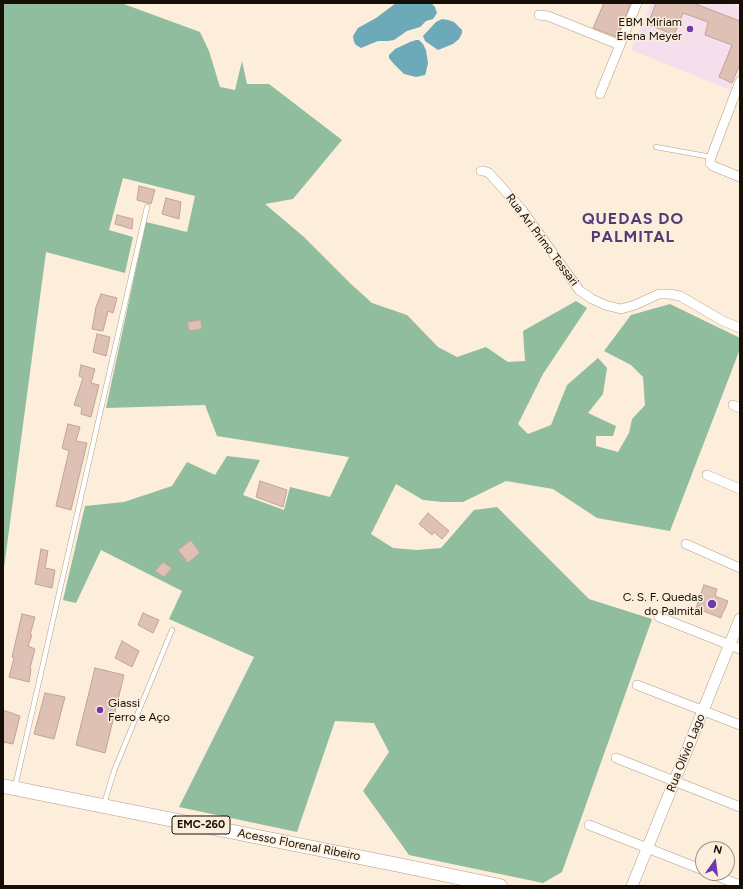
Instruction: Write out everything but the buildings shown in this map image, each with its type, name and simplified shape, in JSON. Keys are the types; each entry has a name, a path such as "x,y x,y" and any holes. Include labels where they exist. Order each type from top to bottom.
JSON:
{"highway":[{"name":"Acesso Florenal Ribeiro","path":"9,787 500,886"}],"street":[{"path":"600,94 637,3"},
{"path":"539,15 548,16 620,45"},
{"path":"739,87 710,163 713,166 740,178"},
{"name":"Rua Ari Primo Tessari","path":"481,171 489,174 523,211 579,290 592,299 621,309 635,305 659,294 680,296 723,321 740,328"},
{"path":"707,475 740,489"},
{"path":"686,544 740,568"},
{"path":"659,617 735,647"},
{"name":"Rua Olívio Lago","path":"632,886 703,710 735,647 740,619"},
{"path":"637,685 740,725"},
{"path":"616,758 740,807"},
{"path":"589,825 695,867"},
{"path":"730,881 740,885"}],"lane":[{"path":"656,147 711,158"},
{"path":"9,787 147,207"},
{"path":"104,806 114,771 172,630"}],"shaded area":[{"name":"EBM Míriam Elena Meyer","path":"651,3 729,3 740,7 740,65 730,90 631,50"}],"green space":[{"path":"3,3 121,3 200,32 209,51 220,87 235,90 242,61 247,84 269,84 342,140 293,199 265,204 304,237 372,303 407,315 438,347 457,357 486,347 508,362 525,361 523,331 576,301 587,308 543,374 518,424 528,434 551,425 567,385 598,358 607,368 603,394 588,413 616,426 613,436 596,436 596,446 618,452 629,433 632,419 645,405 643,377 631,365 604,351 631,315 670,304 740,338 740,349 670,531 597,518 553,489 506,481 463,502 423,500 396,484 371,534 393,548 417,550 441,548 474,510 497,507 589,599 652,619 562,872 543,883 409,855 363,791 389,752 374,723 335,721 297,832 179,807 254,657 169,619 182,591 101,550 76,603 63,600 85,506 124,502 172,486 187,462 215,475 227,456 260,460 243,495 284,510 290,487 330,497 349,457 217,436 205,405 106,408 146,222 187,232 195,196 123,178 109,230 133,237 125,273 46,252 3,575"}],"water":[{"path":"396,3 431,3 435,7 437,13 433,19 426,21 420,27 407,31 394,40 378,41 361,48 356,45 353,36 358,28 376,18"},
{"path":"442,19 454,22 462,30 462,33 459,39 453,44 438,50 425,41 423,36 436,22"},
{"path":"419,40 423,44 426,50 428,63 425,75 416,77 404,74 389,58 389,55 395,49"}],"place":[{"name":"EBM Míriam Elena Meyer","path":"690,29"},
{"name":"C. S. F. Quedas do Palmital","path":"712,604"},
{"name":"Giassi Ferro e Aço","path":"100,710"}],"district":[{"name":"QUEDAS DO PALMITAL","path":"633,228"}]}
